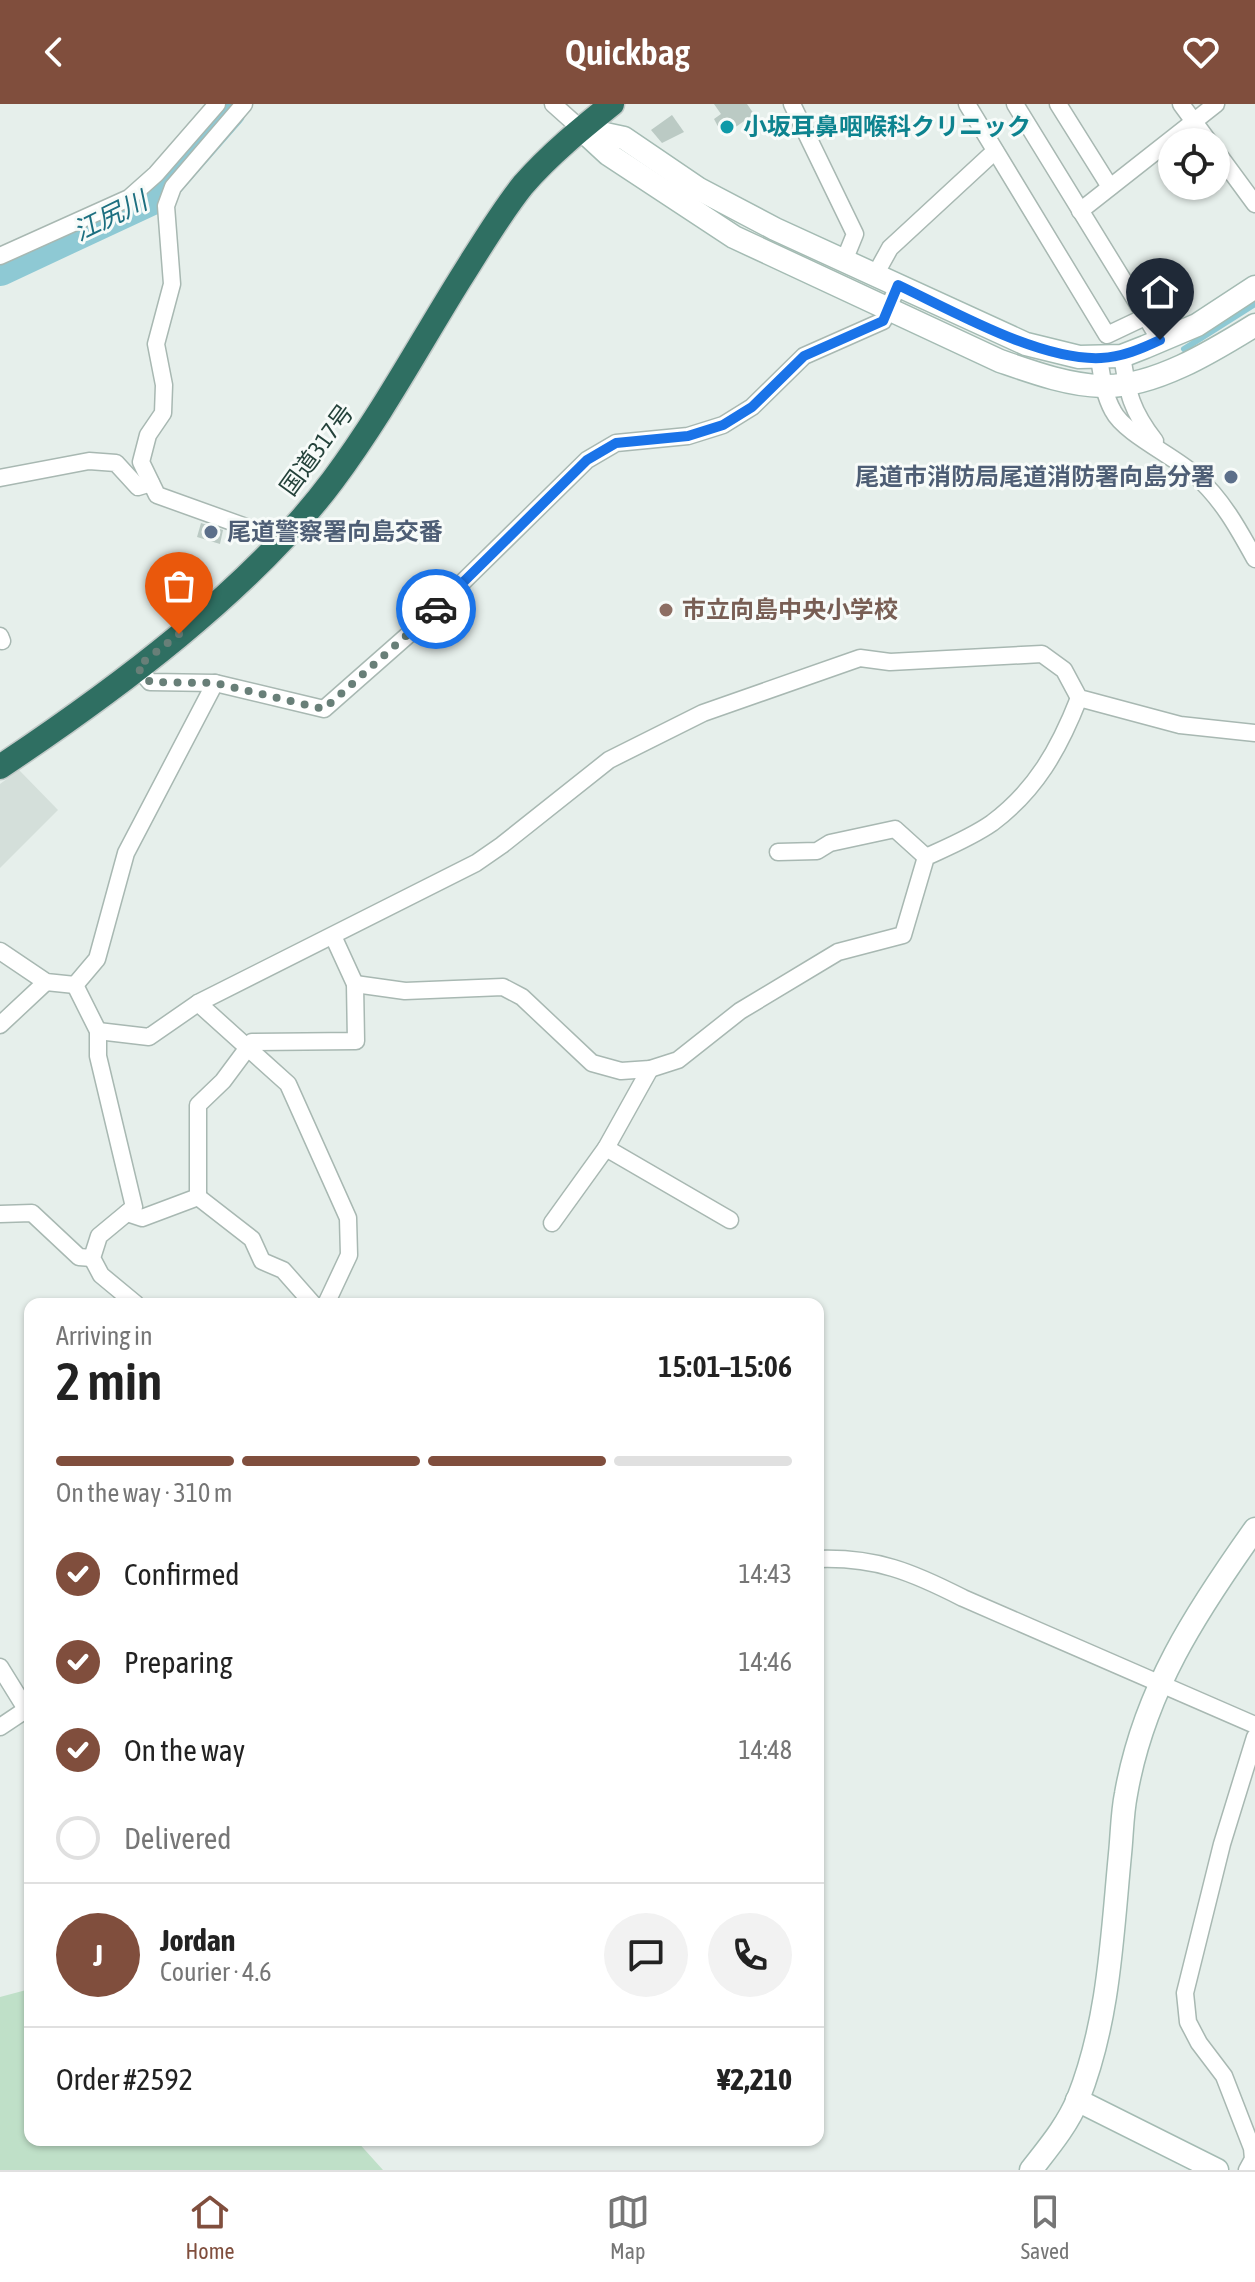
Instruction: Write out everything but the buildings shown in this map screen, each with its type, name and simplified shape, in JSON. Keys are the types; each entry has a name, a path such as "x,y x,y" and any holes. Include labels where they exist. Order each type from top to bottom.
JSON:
{"highway":[{"name":"国道317号","path":"0,767 137,667 278,545 333,480 366,432 496,222 546,160 612,104"}],"street":[{"path":"0,256 129,198 156,174 217,104"},
{"path":"244,104 173,187 166,206 172,284 156,344 164,385 163,413 148,435 141,462 157,495 260,532 278,545"},
{"path":"553,104 608,154 734,237 1000,361 1038,375 1103,386 1126,384 1156,377 1228,342 1255,325"},
{"path":"792,104 855,234 844,261"},
{"path":"967,104 1107,335 1145,317"},
{"path":"1015,104 1160,340"},
{"path":"1058,104 1110,187"},
{"path":"1181,104 1199,128"},
{"path":"1080,211 1216,104"},
{"path":"581,129 624,138 699,189 844,261 1026,344 1079,357 1110,357 1160,340 1197,325 1255,287"},
{"path":"875,275 890,248 995,151"},
{"path":"1230,170 1255,204"},
{"path":"137,667 150,682 215,683 324,709 427,618 587,460 616,443 688,436 723,425 752,407 804,356 883,321 898,285"},
{"path":"1110,357 1126,384 1137,417 1161,449"},
{"path":"1110,357 1103,386 1114,414 1133,433 1161,449 1195,475 1227,508 1255,559"},
{"path":"0,478 89,461 116,463 138,487 151,483"},
{"path":"98,1031 149,1037 198,1003 476,863 609,760 703,713 860,658 890,662 1042,654 1064,670 1079,698 1180,725 1255,733"},
{"path":"75,985 97,959 126,853 215,683"},
{"path":"355,984 405,991 503,987 522,997 592,1063 621,1071 650,1069 678,1060 740,1011 838,952 903,935 926,857 991,823 1038,778 1061,743 1079,698"},
{"path":"778,852 817,851 830,843 895,829 926,857"},
{"path":"198,1197 198,1105 223,1081 252,1042 356,1041 355,984 333,936"},
{"path":"0,951 46,982 75,985"},
{"path":"0,1025 46,982"},
{"path":"75,985 98,1031 98,1056 134,1207 99,1236 92,1258 101,1275 129,1298"},
{"path":"198,1003 288,1084 348,1218 349,1255 329,1298"},
{"path":"552,1223 606,1148 650,1069"},
{"path":"606,1148 730,1220"},
{"path":"127,1213 142,1218 198,1197"},
{"path":"198,1197 252,1239 262,1261 283,1270 308,1298"},
{"path":"0,1214 32,1213 79,1257 92,1258"},
{"path":"1031,2170 1059,2133 1077,2100 1100,2028 1108,1979 1125,1795 1159,1685 1178,1644 1208,1595 1255,1529"},
{"path":"824,1559 874,1562 917,1574 963,1598 1255,1725"},
{"path":"0,1667 24,1702"},
{"path":"0,1727 24,1711"},
{"path":"1247,2170 1253,2159 1252,2148 1224,2076 1199,2043 1188,2022 1185,1993 1222,1844 1255,1737"},
{"path":"1077,2100 1217,2170"}],"shaded area":[{"path":"19,770 58,810 0,868 0,784"}],"green space":[{"path":"24,1991 24,2146 361,2146 383,2170 0,2170 0,1997"}],"waterway":[{"name":"江尻川","path":"0,269 154,197 229,111"},
{"path":"1184,349 1255,304"}],"way so far":[{"path":"179,634 137,667 150,682 215,683 324,709 436,609"}],"place":[{"name":"小坂耳鼻咽喉科クリニック","path":"727,127"},
{"name":"尾道市消防局尾道消防署向島分署","path":"1231,477"},
{"name":"尾道警察署向島交番","path":"211,532"},
{"name":"市立向島中央小学校","path":"666,610"}],"route":[{"path":"436,609 587,460 616,443 688,436 723,425 752,407 804,356 883,321 898,285 1026,344 1079,357 1122,356 1160,340"}]}
